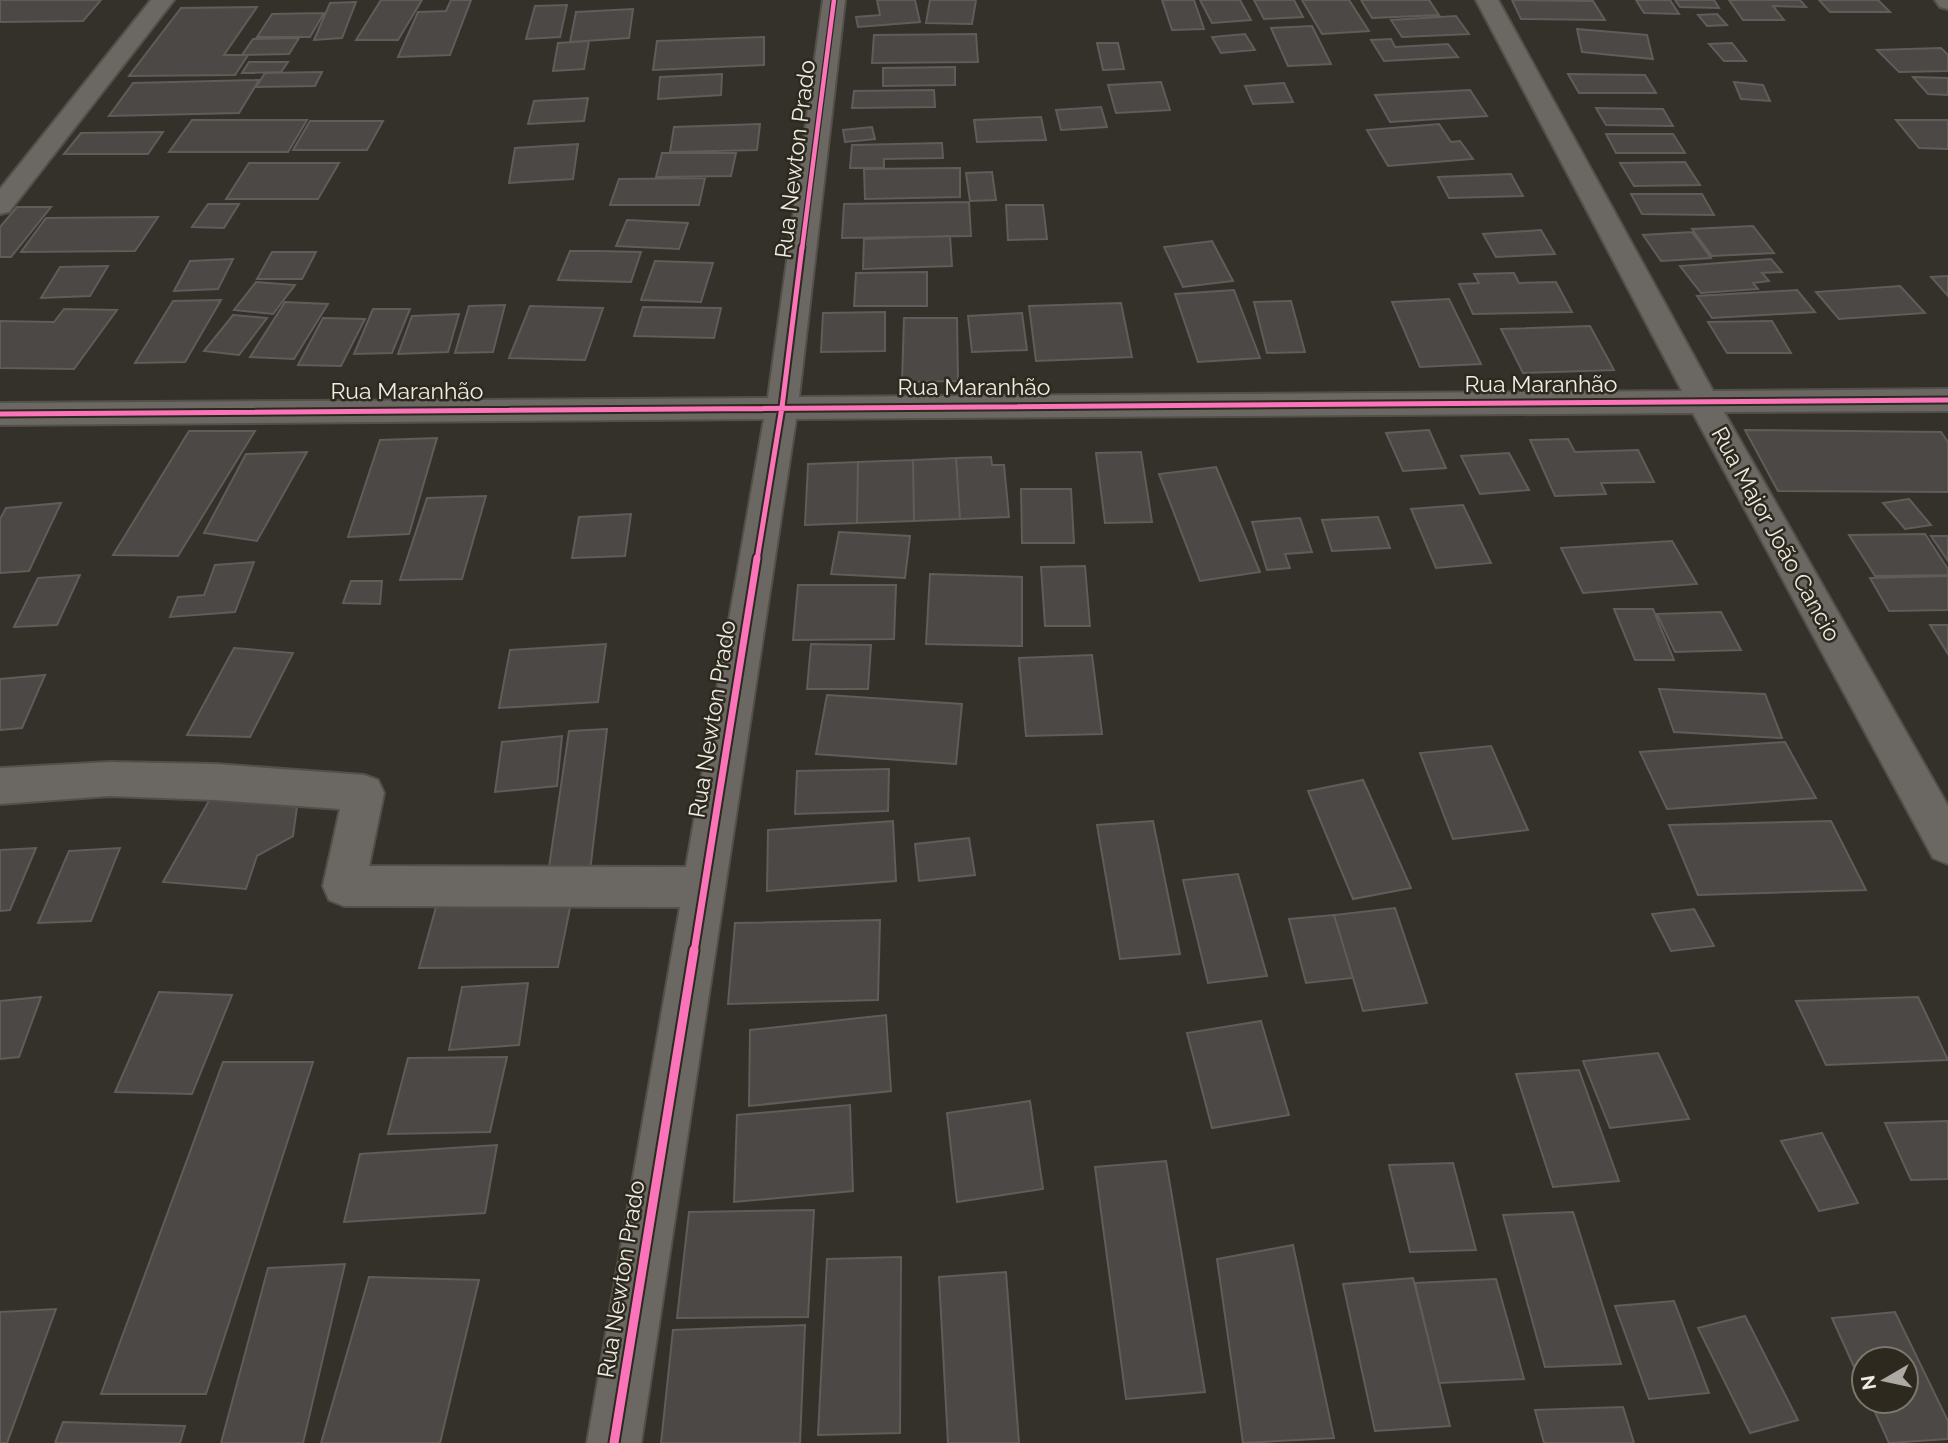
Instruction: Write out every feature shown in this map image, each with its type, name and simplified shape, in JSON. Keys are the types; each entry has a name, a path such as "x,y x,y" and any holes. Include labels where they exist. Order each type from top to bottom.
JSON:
{"street":[{"path":"0,206 163,0"},
{"name":"Rua Newton Prado","path":"614,1443 782,407 834,0"},
{"name":"Rua Major João Cancio","path":"1487,0 1703,402 1948,845"},
{"name":"Rua Maranhão","path":"0,414 1948,400"},
{"path":"0,786 136,780 215,782 364,793 344,886 704,887"}],"building":[{"path":"0,0 101,0 83,21 0,22"},
{"path":"381,0 422,0 398,40 356,40"},
{"path":"451,0 471,0 450,55 398,57 418,12 446,11"},
{"path":"877,0 915,0 920,22 858,27 856,17 880,15"},
{"path":"930,0 976,0 972,24 926,23"},
{"path":"1162,0 1194,0 1204,29 1172,30"},
{"path":"1200,0 1240,0 1251,20 1212,23"},
{"path":"1254,0 1294,0 1303,17 1264,19"},
{"path":"1302,0 1349,0 1369,31 1322,34"},
{"path":"1361,0 1429,0 1439,15 1372,18"},
{"path":"1512,0 1593,1 1605,20 1521,19"},
{"path":"1636,0 1670,0 1679,14 1644,13"},
{"path":"1675,0 1714,0 1719,8 1680,7"},
{"path":"1729,0 1800,0 1806,7 1773,6 1784,20 1743,20"},
{"path":"1819,0 1878,0 1890,12 1830,12"},
{"path":"356,2 342,38 314,40 330,3"},
{"path":"567,5 560,37 526,39 535,6"},
{"path":"257,7 224,55 248,55 235,75 129,76 181,8"},
{"path":"633,9 629,38 570,42 576,12"},
{"path":"324,13 310,37 257,37 272,14"},
{"path":"1717,14 1727,25 1707,26 1698,15"},
{"path":"1456,16 1469,34 1402,37 1391,20"},
{"path":"1312,26 1331,64 1288,66 1271,28"},
{"path":"1577,29 1647,35 1653,59 1582,52"},
{"path":"976,34 978,62 872,63 874,35"},
{"path":"1245,34 1255,50 1221,53 1212,37"},
{"path":"764,37 764,65 653,70 657,41"},
{"path":"299,38 289,54 242,55 253,39"},
{"path":"1391,39 1395,47 1448,44 1458,57 1384,61 1371,40"},
{"path":"589,41 584,69 553,71 558,43"},
{"path":"1097,43 1118,43 1124,69 1103,70"},
{"path":"1732,43 1746,61 1724,61 1709,44"},
{"path":"1941,48 1948,55 1948,71 1899,72 1877,50"},
{"path":"249,62 288,62 281,72 242,73"},
{"path":"955,67 955,85 883,86 883,68"},
{"path":"322,72 315,86 256,87 265,73"},
{"path":"722,74 721,95 658,99 660,77"},
{"path":"1568,74 1645,75 1656,93 1579,93"},
{"path":"1913,77 1948,78 1948,95 1928,94"},
{"path":"259,80 239,113 109,116 133,83"},
{"path":"1161,82 1170,110 1116,113 1108,85"},
{"path":"1734,82 1763,85 1770,101 1741,99"},
{"path":"1284,83 1293,102 1253,104 1245,86"},
{"path":"934,90 935,107 852,108 854,91"},
{"path":"1470,90 1487,116 1390,122 1375,95"},
{"path":"588,98 584,121 528,124 534,101"},
{"path":"1101,107 1107,127 1061,130 1056,110"},
{"path":"1596,108 1663,109 1673,126 1606,125"},
{"path":"1041,117 1046,140 977,142 974,120"},
{"path":"192,120 307,120 288,152 169,152"},
{"path":"1896,120 1948,120 1948,149 1919,148"},
{"path":"310,121 383,121 367,150 293,150"},
{"path":"760,124 757,150 670,152 674,127"},
{"path":"1439,124 1451,142 1460,141 1473,159 1388,166 1367,130"},
{"path":"872,127 875,139 845,142 843,130"},
{"path":"163,132 148,154 64,154 81,133"},
{"path":"1606,134 1673,134 1685,153 1616,153"},
{"path":"942,143 943,158 884,159 884,168 850,168 852,145"},
{"path":"578,144 573,179 509,183 515,148"},
{"path":"662,153 736,153 731,176 656,177"},
{"path":"1685,162 1700,185 1634,186 1620,163"},
{"path":"249,163 339,163 318,199 226,199"},
{"path":"960,168 960,197 865,199 864,169"},
{"path":"992,172 996,200 970,201 966,173"},
{"path":"1511,174 1523,196 1449,198 1438,177"},
{"path":"705,178 699,205 610,205 619,179"},
{"path":"1631,194 1702,194 1714,215 1642,214"},
{"path":"969,202 971,236 842,238 844,204"},
{"path":"208,204 239,204 224,228 192,227"},
{"path":"1006,205 1043,205 1047,239 1008,240"},
{"path":"17,207 51,207 11,257 0,257 0,227"},
{"path":"158,217 135,251 21,252 46,218"},
{"path":"627,220 688,223 679,249 616,246"},
{"path":"1753,226 1774,253 1712,256 1692,229"},
{"path":"1541,230 1555,254 1496,257 1483,234"},
{"path":"1692,232 1711,258 1661,261 1643,235"},
{"path":"950,236 952,266 863,269 864,239"},
{"path":"1212,241 1233,281 1183,287 1164,247"},
{"path":"570,251 641,252 631,282 558,280"},
{"path":"272,252 316,252 302,279 257,279"},
{"path":"233,259 218,289 174,291 190,261"},
{"path":"1771,259 1782,272 1762,273 1769,281 1753,283 1758,289 1701,293 1680,266"},
{"path":"655,261 713,263 701,302 641,300"},
{"path":"108,266 90,296 41,298 60,267"},
{"path":"927,272 927,306 854,306 856,273"},
{"path":"1514,273 1519,283 1556,282 1572,312 1473,314 1459,284 1479,283 1474,274"},
{"path":"1948,276 1948,296 1931,277"},
{"path":"256,282 295,285 273,314 234,310"},
{"path":"1900,286 1925,313 1839,319 1816,292"},
{"path":"1234,290 1260,358 1198,362 1175,294"},
{"path":"1797,290 1815,312 1712,318 1697,296"},
{"path":"1449,299 1481,364 1420,367 1392,302"},
{"path":"221,300 185,362 135,363 173,301"},
{"path":"1291,301 1305,352 1267,353 1254,302"},
{"path":"285,302 328,304 294,359 250,357"},
{"path":"1121,303 1132,357 1036,361 1029,306"},
{"path":"505,305 493,352 455,353 469,306"},
{"path":"530,306 603,308 585,360 509,358"},
{"path":"643,307 721,308 714,338 634,336"},
{"path":"64,309 117,310 74,369 0,368 0,321 54,322"},
{"path":"373,309 410,309 392,353 354,354"},
{"path":"885,312 885,351 821,352 823,313"},
{"path":"1022,313 1027,350 972,352 968,316"},
{"path":"459,314 448,352 398,354 412,316"},
{"path":"233,315 267,318 239,355 204,351"},
{"path":"323,318 365,319 341,366 298,365"},
{"path":"904,318 957,318 958,381 902,382"},
{"path":"1772,321 1791,353 1727,353 1708,322"},
{"path":"1590,326 1614,370 1523,373 1501,329"},
{"path":"1429,430 1446,468 1403,471 1386,433"},
{"path":"1745,430 1941,432 1948,442 1948,492 1778,491"},
{"path":"189,431 255,431 178,556 113,555"},
{"path":"437,438 409,534 348,537 380,440"},
{"path":"1568,439 1575,452 1638,450 1654,482 1601,483 1606,494 1555,496 1530,440"},
{"path":"307,452 257,541 204,533 246,454"},
{"path":"1141,452 1152,522 1105,523 1096,453"},
{"path":"1509,453 1529,490 1480,494 1461,456"},
{"path":"991,457 992,465 1004,465 1009,517 960,519 956,458"},
{"path":"956,458 960,519 914,521 913,460"},
{"path":"913,460 914,521 857,523 858,462"},
{"path":"858,462 857,523 805,525 808,464"},
{"path":"1216,467 1260,572 1200,581 1159,474"},
{"path":"1021,489 1071,489 1074,543 1022,543"},
{"path":"486,496 462,579 400,580 427,498"},
{"path":"1909,499 1931,525 1905,529 1883,503"},
{"path":"61,503 29,571 0,573 0,519 6,508"},
{"path":"1463,505 1491,563 1436,568 1411,509"},
{"path":"631,514 625,556 572,558 579,517"},
{"path":"1378,517 1390,548 1332,551 1322,520"},
{"path":"1300,518 1312,552 1285,554 1290,568 1267,570 1252,522"},
{"path":"839,532 910,536 905,578 831,574"},
{"path":"1925,534 1948,569 1948,575 1875,576 1849,535"},
{"path":"1931,536 1948,536 1948,561"},
{"path":"1672,541 1697,584 1583,593 1561,548"},
{"path":"254,562 235,612 170,617 178,597 204,595 215,565"},
{"path":"1085,566 1090,626 1045,626 1041,567"},
{"path":"930,574 1022,577 1022,646 926,644"},
{"path":"80,575 57,625 14,627 38,578"},
{"path":"1948,576 1948,610 1889,611 1870,578"},
{"path":"351,581 382,581 380,604 343,603"},
{"path":"798,585 896,585 894,639 793,640"},
{"path":"1614,609 1653,609 1674,660 1635,660"},
{"path":"1721,612 1741,650 1675,652 1657,614"},
{"path":"1930,625 1948,625 1948,654"},
{"path":"606,644 598,702 499,708 510,650"},
{"path":"811,644 871,645 868,689 807,689"},
{"path":"234,648 293,653 250,737 187,735"},
{"path":"1092,655 1102,734 1026,736 1019,658"},
{"path":"45,675 22,728 0,730 0,679"},
{"path":"1659,689 1765,694 1782,738 1674,732"},
{"path":"827,695 962,704 956,764 816,754"},
{"path":"607,729 590,871 548,874 569,731"},
{"path":"562,736 557,786 495,792 502,742"},
{"path":"1785,742 1816,798 1667,809 1640,752"},
{"path":"1491,746 1528,830 1453,839 1420,753"},
{"path":"889,769 888,811 795,814 797,771"},
{"path":"1363,780 1411,888 1353,899 1308,791"},
{"path":"210,799 297,807 293,836 257,856 246,889 163,882"},
{"path":"893,821 896,881 767,891 768,830"},
{"path":"1153,821 1180,954 1120,959 1097,825"},
{"path":"1831,821 1866,890 1698,895 1669,825"},
{"path":"969,838 975,875 919,881 915,844"},
{"path":"36,848 10,910 0,911 0,850"},
{"path":"120,848 91,921 38,923 69,851"},
{"path":"1238,874 1267,976 1208,983 1183,880"},
{"path":"572,898 558,967 419,968 438,900"},
{"path":"1395,908 1427,1003 1363,1011 1334,915"},
{"path":"1694,909 1714,946 1671,951 1652,914"},
{"path":"1334,915 1353,978 1306,983 1289,919"},
{"path":"880,920 878,1000 728,1004 735,923"},
{"path":"528,983 519,1045 449,1050 462,987"},
{"path":"159,992 232,995 192,1094 115,1092"},
{"path":"41,997 19,1057 0,1059 0,1001"},
{"path":"1918,997 1948,1060 1826,1065 1796,1001"},
{"path":"886,1015 891,1091 749,1106 750,1030"},
{"path":"1261,1021 1289,1115 1212,1128 1187,1033"},
{"path":"1658,1053 1689,1119 1610,1128 1583,1061"},
{"path":"507,1057 490,1132 388,1134 408,1058"},
{"path":"223,1062 313,1062 206,1394 101,1394"},
{"path":"1579,1070 1619,1181 1553,1187 1516,1074"},
{"path":"1030,1101 1043,1189 957,1202 947,1113"},
{"path":"850,1105 853,1191 734,1202 737,1115"},
{"path":"1948,1121 1948,1179 1911,1180 1885,1123"},
{"path":"1822,1133 1858,1203 1819,1211 1781,1141"},
{"path":"497,1145 485,1213 344,1222 360,1154"},
{"path":"1166,1161 1205,1392 1126,1399 1095,1167"},
{"path":"1453,1163 1476,1250 1410,1252 1389,1165"},
{"path":"814,1210 808,1317 677,1318 689,1212"},
{"path":"1573,1212 1621,1364 1545,1367 1503,1215"},
{"path":"1293,1245 1334,1438 1243,1443 1217,1259"},
{"path":"901,1257 900,1433 818,1435 827,1259"},
{"path":"345,1264 303,1443 221,1443 268,1268"},
{"path":"1006,1272 1019,1443 948,1443 939,1277"},
{"path":"369,1277 479,1280 440,1443 321,1443"},
{"path":"1413,1278 1450,1426 1375,1431 1343,1284"},
{"path":"1496,1279 1524,1379 1439,1383 1415,1283"},
{"path":"1674,1301 1709,1393 1649,1399 1615,1306"},
{"path":"56,1309 7,1443 0,1443 0,1312"},
{"path":"1895,1312 1911,1345 1850,1345 1850,1358 1832,1318"},
{"path":"1745,1316 1798,1420 1750,1433 1698,1328"},
{"path":"805,1325 800,1443 661,1443 673,1330"},
{"path":"1920,1363 1948,1421 1948,1439 1889,1443 1876,1415 1920,1415"},
{"path":"1623,1407 1634,1443 1544,1443 1535,1410"},
{"path":"63,1422 185,1426 180,1443 55,1443"}],"cycle path":[{"path":"614,1443 782,407 834,0"},
{"path":"0,414 1948,400"}]}
